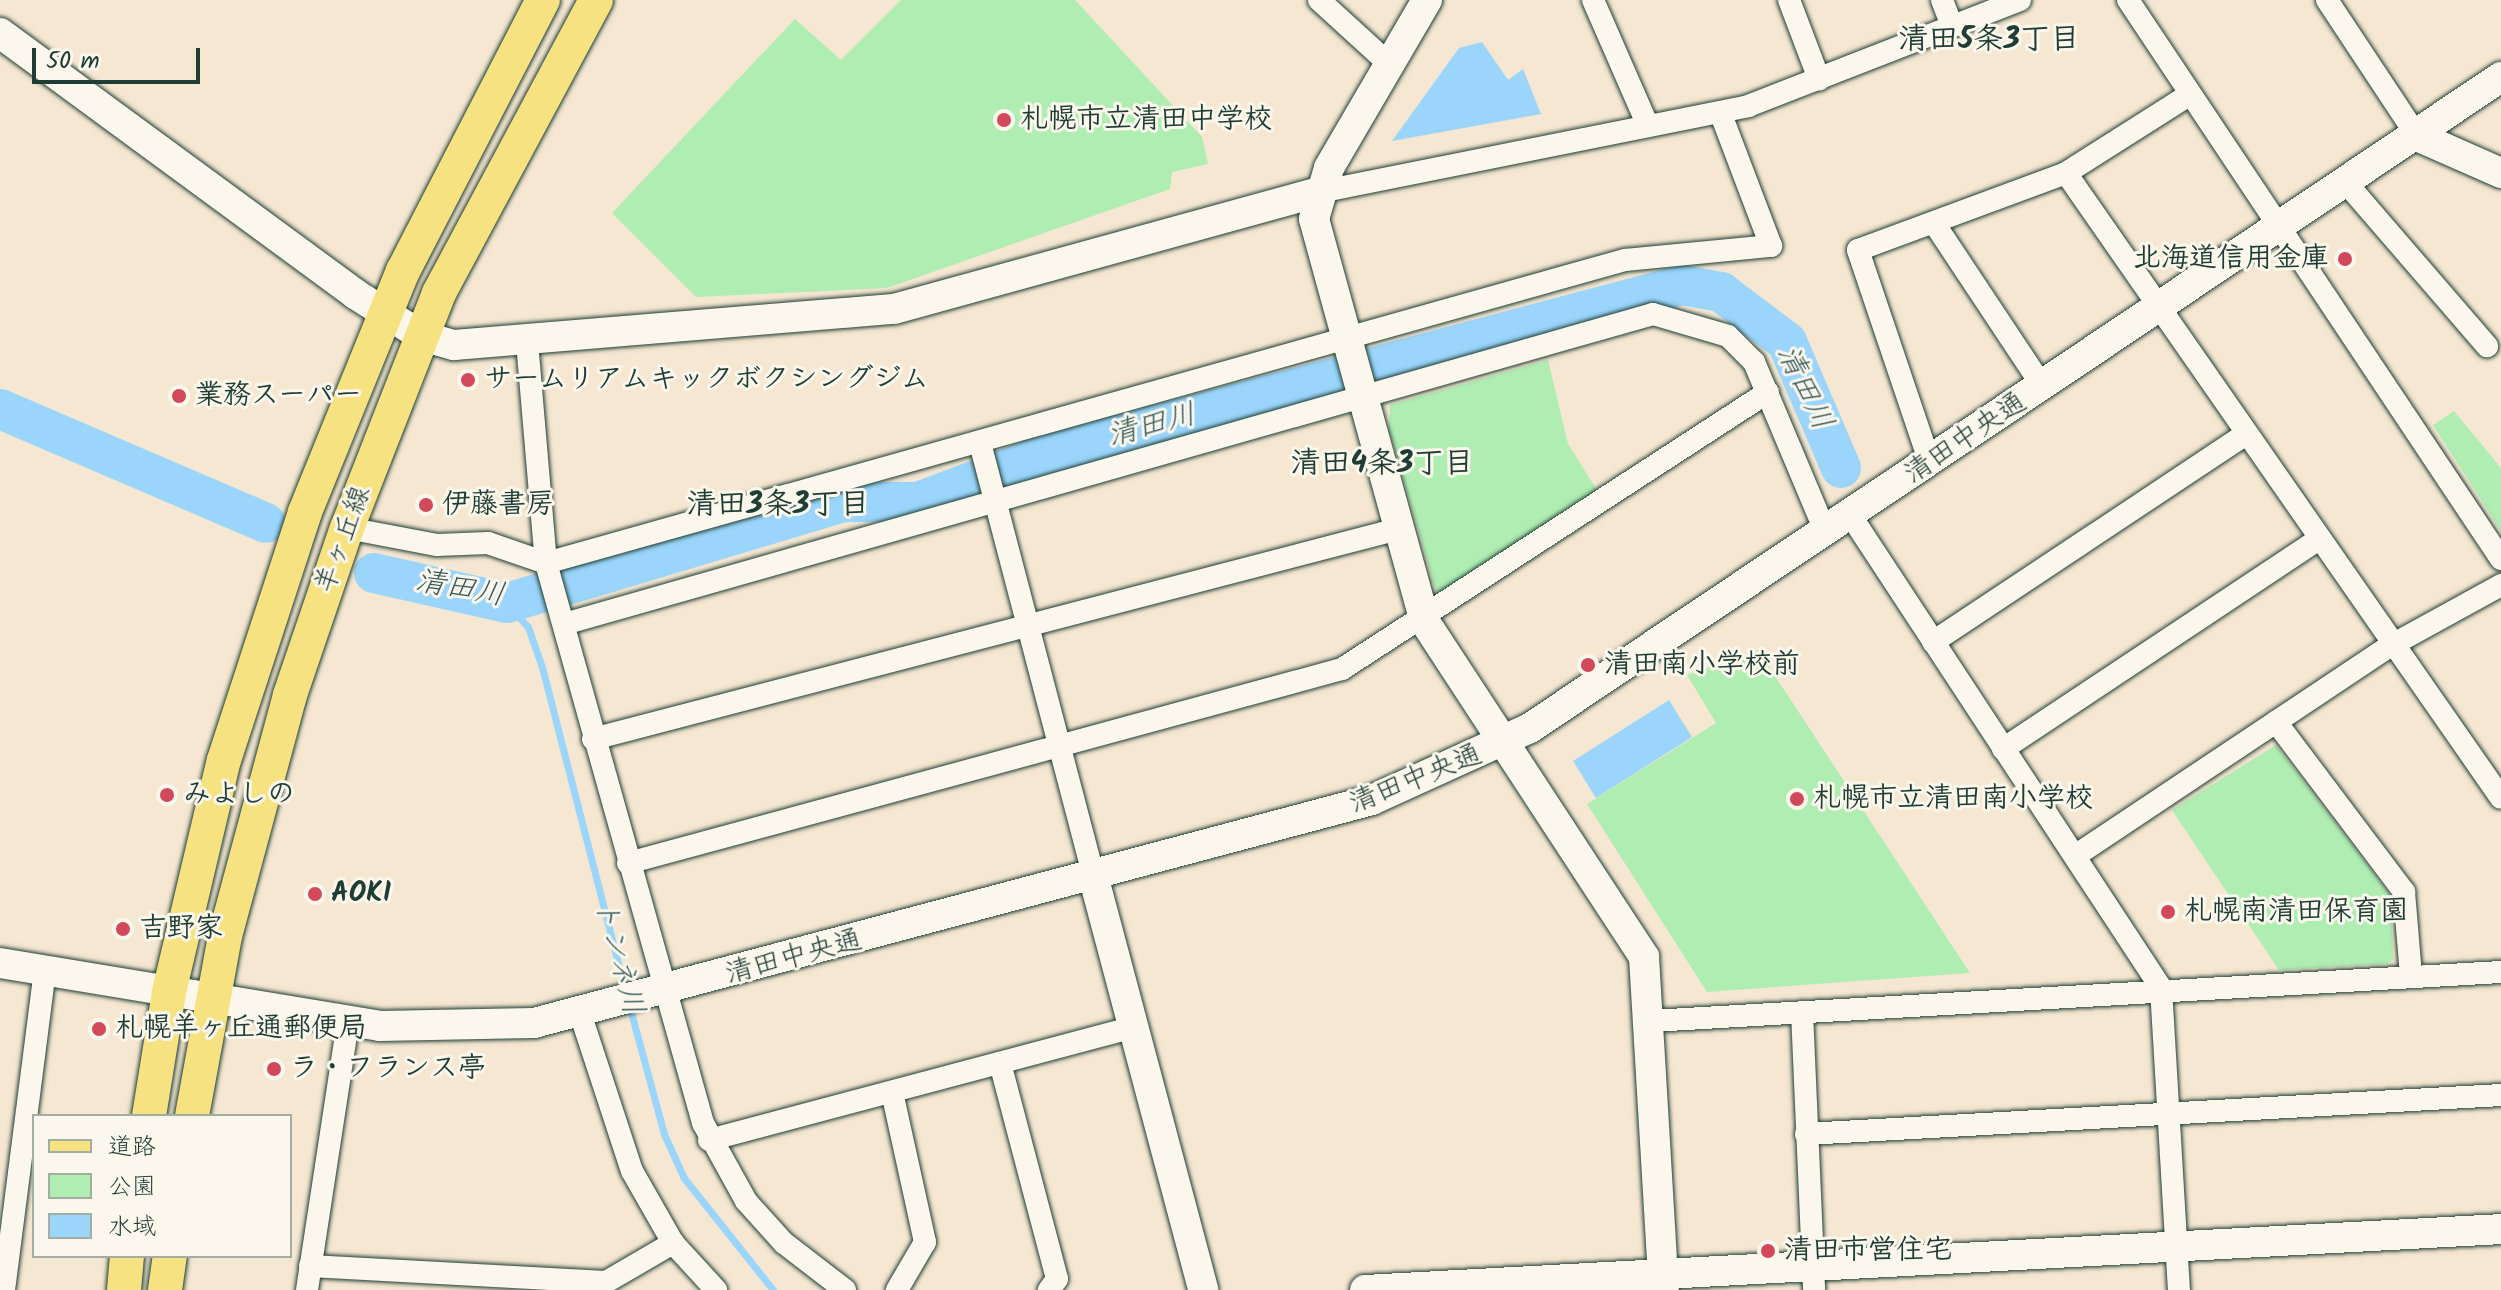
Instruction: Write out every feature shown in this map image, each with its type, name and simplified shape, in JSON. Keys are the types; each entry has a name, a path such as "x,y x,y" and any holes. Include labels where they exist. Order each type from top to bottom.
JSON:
{"main road":[{"name":"羊ヶ丘線","path":"149,1114 169,992 258,648 385,314 543,0"},
{"name":"羊ヶ丘線","path":"192,1114 214,999 290,695 347,528 422,336 596,0"},
{"path":"124,1290 127,1258"},
{"path":"165,1290 170,1258"}],"street":[{"path":"1319,0 1389,64"},
{"path":"1427,0 1319,192 1314,219 1402,528 1425,622 1644,957 1651,1021 1664,1282"},
{"path":"1593,0 1648,126"},
{"path":"1789,0 1819,79"},
{"path":"1942,0 1952,26"},
{"path":"0,33 385,314 422,336 454,345 527,342 894,309 1319,192 1720,112 1819,79 2020,0"},
{"path":"2128,0 2501,559"},
{"path":"2327,0 2417,136 2501,173"},
{"name":"清田中央通","path":"0,963 348,1022 426,1029 593,1011 1094,879 1372,800 1504,744 2281,230 2501,77"},
{"path":"1930,463 1858,250 2066,173 2189,95"},
{"path":"347,528 437,545 488,543 549,570 981,450 1625,260 1771,246 1720,112"},
{"path":"2066,173 2316,541 2501,798"},
{"path":"2348,185 2487,346"},
{"path":"1934,223 2043,387"},
{"path":"562,615 1362,391 1653,314 1728,336 1754,362 1826,533"},
{"path":"527,342 549,570 628,863 657,995 709,1140 746,1201 845,1290"},
{"path":"628,863 1059,750 1342,669 1425,622 1768,392"},
{"path":"1933,642 2245,435"},
{"path":"981,450 1024,625 1136,1026 1203,1290"},
{"path":"1851,516 2161,988 2179,1290"},
{"path":"593,739 1402,528"},
{"path":"2003,749 2316,541"},
{"path":"2075,856 2390,646 2501,585"},
{"path":"2276,722 2404,892 2411,976"},
{"path":"4,1290 45,969"},
{"path":"1651,1021 2161,988 2501,972"},
{"path":"593,1011 632,1171 673,1243 716,1290"},
{"path":"1802,1012 1813,1278"},
{"path":"307,1290 348,1022"},
{"path":"709,1140 1136,1026"},
{"path":"1000,1063 1057,1279 1049,1290"},
{"path":"892,1092 925,1242 897,1290"},
{"path":"1806,1134 2501,1095"},
{"path":"1365,1290 1813,1278 2177,1245 2501,1229"},
{"path":"310,1266 606,1282 673,1243"}],"green space":[{"name":"札幌市立清田中学校","path":"901,0 1075,0 1202,137 1208,164 1172,172 1170,189 887,288 696,297 612,213 795,19 841,60"},
{"path":"1548,360 1568,444 1597,490 1444,592 1436,591 1389,429 1390,405"},
{"path":"2454,411 2501,468 2501,531 2433,425"},
{"path":"1758,650 1970,973 1707,992 1587,804 1716,723 1687,675"},
{"path":"2276,745 2391,896 2393,960 2387,964 2279,970 2172,810"}],"water":[{"path":"1482,42 1508,80 1523,69 1541,114 1392,141 1459,48"},
{"path":"1669,700 1692,737 1596,798 1573,761"}],"waterway":[{"name":"清田川","path":"374,573 507,603 844,502 918,502 1043,455 1682,285 1721,292 1787,342 1841,468"},
{"name":"清田川","path":"0,409 266,523"},
{"name":"トンネ川","path":"507,603 528,627 542,667 626,993"},
{"name":"トンネ川","path":"629,1005 664,1134 684,1178 773,1290"}],"place":[{"name":"札幌市立清田中学校","path":"1004,120"},
{"name":"北海道信用金庫","path":"2345,259"},
{"name":"サームリアムキックボクシングジム","path":"468,380"},
{"name":"業務スーパー","path":"179,396"},
{"name":"伊藤書房","path":"426,505"},
{"name":"清田南小学校前","path":"1588,665"},
{"name":"みよしの","path":"167,795"},
{"name":"札幌市立清田南小学校","path":"1797,799"},
{"name":"AOKI","path":"315,894"},
{"name":"札幌南清田保育園","path":"2168,912"},
{"name":"吉野家","path":"123,929"},
{"name":"札幌羊ヶ丘通郵便局","path":"99,1029"},
{"name":"ラ・フランス亭","path":"274,1069"},
{"name":"清田市営住宅","path":"1768,1251"}],"district":[{"name":"清田5条3丁目","path":"1989,40"},
{"name":"清田4条3丁目","path":"1382,464"},
{"name":"清田3条3丁目","path":"778,505"}]}
